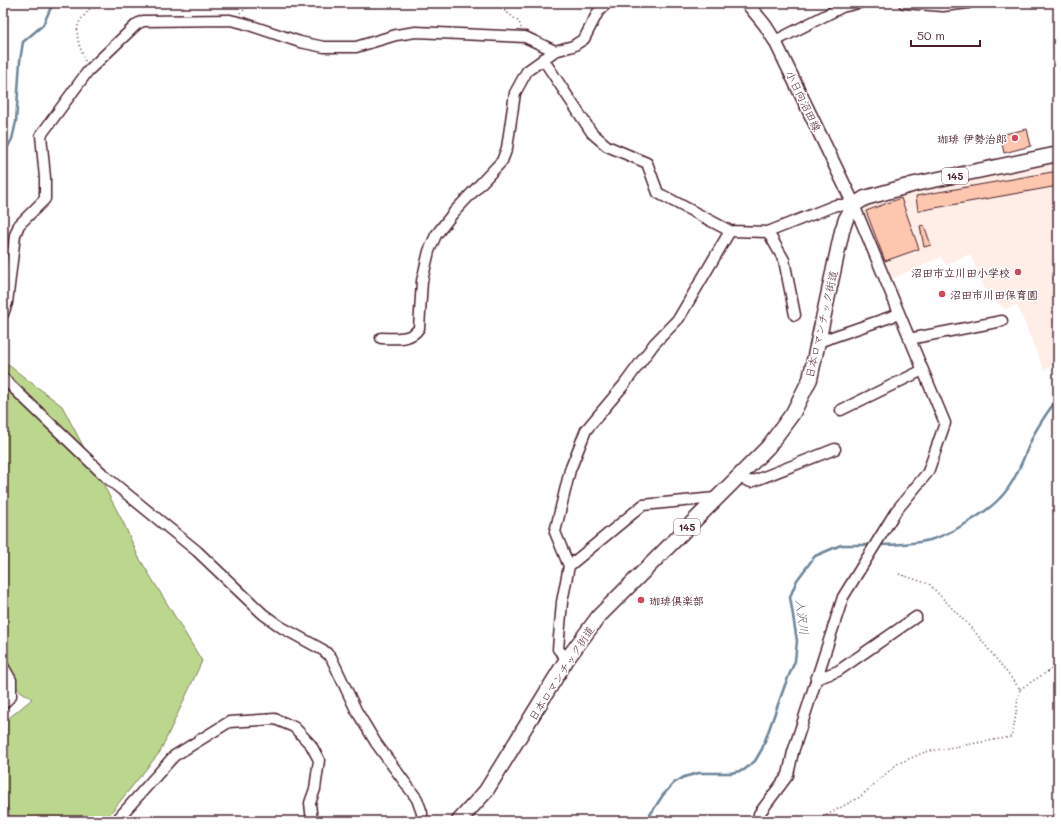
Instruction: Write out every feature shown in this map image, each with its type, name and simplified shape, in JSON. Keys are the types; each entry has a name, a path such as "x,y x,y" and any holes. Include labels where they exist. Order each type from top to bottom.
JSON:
{"highway":[{"name":"145","path":"854,205 865,198 915,184 1058,154"},
{"name":"日本ロマンチック街道","path":"459,821 486,791 567,659 599,616 715,498 768,447 793,413 810,379 842,231 846,219 854,205"}],"main road":[{"name":"小日向沼田線","path":"747,3 765,25 775,41 854,205"}],"street":[{"path":"381,338 407,338 415,334 419,328 422,281 429,251 436,235 454,212 502,161 507,148 515,94 527,71 555,51 573,46 584,39 598,12 607,3"},
{"path":"775,41 842,7 859,3"},
{"path":"904,3 943,6 968,3"},
{"path":"3,314 8,303 15,235 20,225 45,199 45,178 41,136 88,71 137,24 143,21 230,20 300,42 324,47 356,47 396,35 416,32 525,37 555,51"},
{"path":"543,59 592,133 607,146 647,163 658,192 730,232 768,232 836,205 854,205 945,423 928,472 896,511 843,597 792,752 788,774 759,814 758,821"},
{"path":"567,659 558,649 562,602 568,566 554,532 570,470 586,430 623,386 654,344 679,318 730,232"},
{"path":"768,232 784,260 795,315"},
{"path":"818,342 899,314"},
{"path":"909,339 1002,321"},
{"path":"841,410 923,370"},
{"path":"3,378 106,477 197,551 263,614 280,627 323,650 331,657 364,723 376,743 417,799 422,813 422,821"},
{"path":"737,477 751,482 835,449"},
{"path":"568,566 643,504 715,498"},
{"path":"816,680 838,671 916,617"},
{"path":"3,666 11,680 11,696 3,704"},
{"path":"116,821 174,756 229,722 275,719 294,727 311,745 319,760 316,789 310,803 312,821"}],"path":[{"path":"88,71 77,34 80,21 90,10 92,3"},
{"path":"230,20 253,3"},
{"path":"495,3 519,22 525,37"},
{"path":"1054,444 1058,445"},
{"path":"899,574 929,584 975,632 1020,689"},
{"path":"816,821 860,797 896,764 925,752 1011,737 1015,726 1015,711 1020,689 1058,665"}],"shaded area":[{"name":"沼田市立川田小学校","path":"1058,161 1058,363 1044,370 1017,305 1005,309 987,295 970,254 946,265 941,257 892,279 863,214 866,205 909,193"}],"green space":[{"path":"3,361 62,406 124,524 138,556 202,661 160,752 104,821 11,821 3,791 3,723 32,699 3,679"}],"building":[{"path":"1027,129 1031,146 1004,153 1000,135"},
{"path":"1058,171 1058,186 918,211 916,196"},
{"path":"901,198 919,249 885,261 866,211"},
{"path":"924,225 931,245 924,247 920,226"}],"waterway":[{"path":"3,156 12,139 16,122 20,61 23,42 43,25 53,3"},
{"name":"入沢川","path":"878,545 930,540 967,523 994,504 1006,492 1011,484 1035,432 1054,403 1058,400"},
{"name":"入沢川","path":"646,821 663,795 674,783 684,777 699,773 731,773 744,770 755,761 762,749 795,661 797,641 790,597 797,580 815,556 841,545 871,545"}],"place":[{"name":"珈琲 伊勢治郎","path":"1015,138"},
{"name":"沼田市立川田小学校","path":"1018,272"},
{"name":"沼田市川田保育園","path":"942,294"},
{"name":"珈琲倶楽部","path":"641,600"}]}
